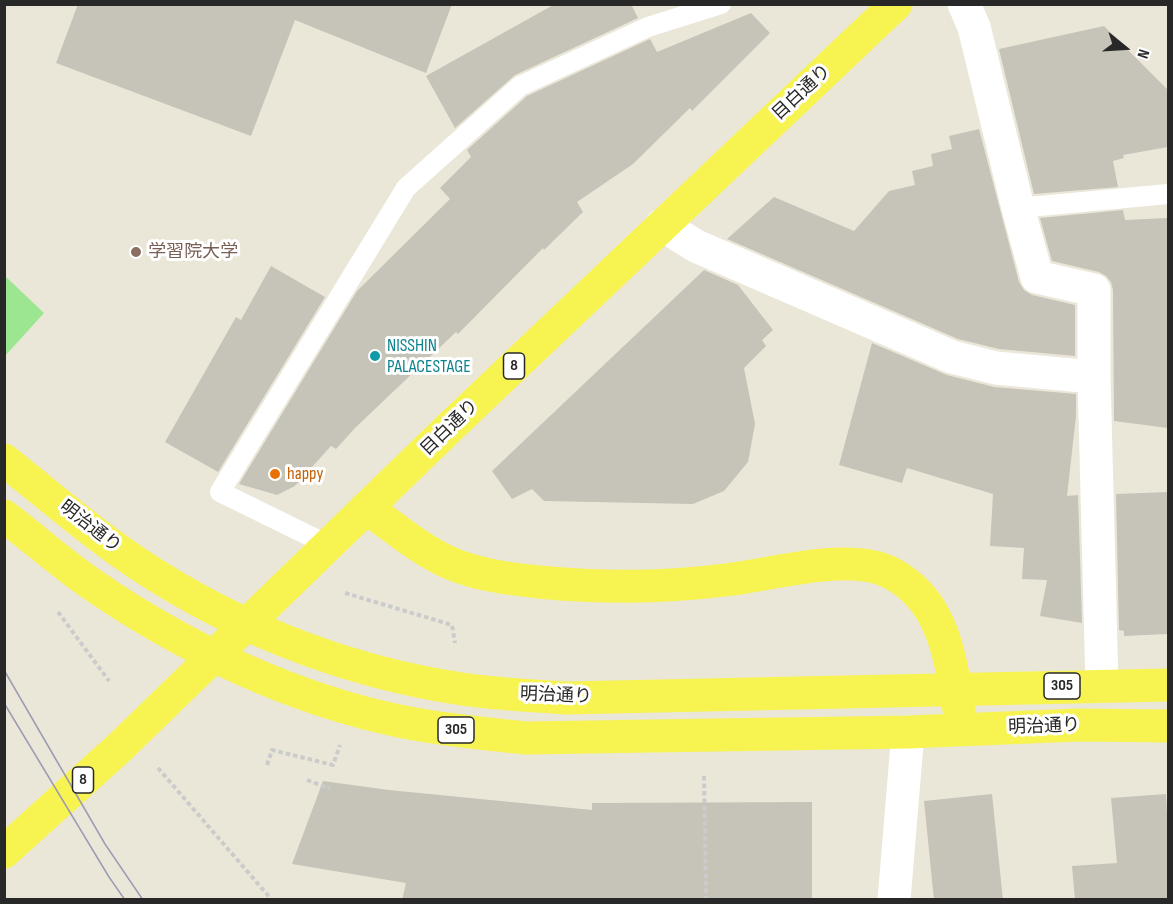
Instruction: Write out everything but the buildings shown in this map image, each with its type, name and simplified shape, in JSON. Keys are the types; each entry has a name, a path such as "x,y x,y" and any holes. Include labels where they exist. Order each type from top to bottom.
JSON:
{"main road":[{"name":"目白通り","path":"4,852 120,747 366,508 896,4"},
{"name":"明治通り","path":"4,460 118,550 180,590 287,642 344,661 417,681 509,694 566,698 1168,685"},
{"path":"366,508 449,563 477,573 513,579 563,584 650,587 725,580 829,564 864,565 889,572 910,586 930,608 945,638 962,730"},
{"name":"明治通り","path":"4,516 90,583 145,618 201,649 265,679 306,694 403,722 476,734 526,738 908,732 1079,725 1168,726"}],"street":[{"path":"964,4 974,27 1037,277 1094,290 1102,686"},
{"path":"662,225 696,246 952,357 996,368 1094,377"},
{"path":"894,900 908,732"}],"lane":[{"path":"328,545 220,492 406,188 520,86 648,27 721,4"},
{"path":"1018,208 1168,195"}],"path":[{"path":"345,593 452,625 455,643"},
{"path":"58,612 109,681"},
{"path":"267,765 273,750 333,765 340,746"},
{"path":"158,768 272,900"},
{"path":"704,776 706,900"},
{"path":"307,780 330,789"}],"green space":[{"path":"5,276 44,313 4,356"}],"tram line":[{"path":"4,670 105,844 143,900"},
{"path":"4,703 125,900"}],"place":[{"name":"学習院大学","path":"136,252"},
{"name":"NISSHIN PALACESTAGE","path":"375,356"},
{"name":"happy","path":"275,474"}]}
